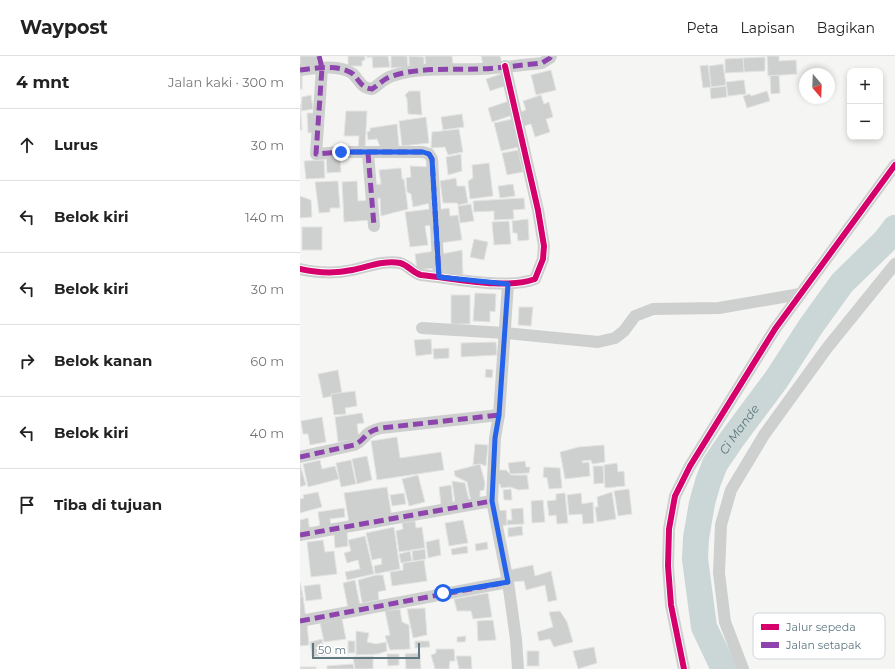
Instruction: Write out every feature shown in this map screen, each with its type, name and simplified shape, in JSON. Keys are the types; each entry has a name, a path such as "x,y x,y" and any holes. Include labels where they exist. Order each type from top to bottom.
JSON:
{"street":[{"path":"300,70 322,68 341,70 352,74 362,86 372,89 377,86 380,81 392,76 414,71 542,63 552,56"},
{"path":"300,270 322,274 339,273 374,264 395,262 402,263 415,273 421,275 508,284 524,283 535,279 543,259 544,246 538,210 505,66"},
{"path":"322,68 316,154 341,152 423,152 429,154 432,159 439,277"},
{"path":"368,153 374,226"},
{"path":"684,669 671,605 668,566 669,529 675,496 698,453 775,329 895,165"},
{"path":"743,669 725,622 719,572 721,525 731,490 764,435 827,348 895,264"},
{"path":"508,284 499,415 495,438 492,501 508,582 516,640 518,669"},
{"path":"422,328 505,333 598,342 615,338 624,331 634,316 652,309 719,308 800,294"},
{"path":"300,457 354,445 359,443 369,431 377,429 499,415"},
{"path":"300,535 492,501"},
{"path":"300,621 508,582"}],"building":[{"path":"300,56 317,56 318,66 300,68"},
{"path":"348,56 365,56 365,60 362,61 362,66 348,66"},
{"path":"367,56 388,56 390,67 373,68 372,57 367,58"},
{"path":"391,56 407,56 408,67 391,68"},
{"path":"409,56 424,57 424,65 409,66"},
{"path":"425,56 452,56 453,64 426,66"},
{"path":"481,56 500,56 502,63 484,68"},
{"path":"767,56 779,56 779,61 796,60 797,74 768,76"},
{"path":"765,57 765,71 744,72 743,58"},
{"path":"743,58 744,72 725,73 725,59"},
{"path":"723,64 726,85 711,87 709,66"},
{"path":"708,65 711,87 703,88 700,66"},
{"path":"551,70 556,90 536,95 531,75"},
{"path":"300,73 302,73 302,89 300,89"},
{"path":"504,73 508,85 490,91 486,79"},
{"path":"779,75 780,93 771,94 770,76"},
{"path":"744,80 746,94 728,96 726,82"},
{"path":"726,86 727,97 711,99 710,88"},
{"path":"409,91 420,91 422,115 408,114 407,99 405,95"},
{"path":"767,91 770,101 747,108 743,96 750,94 751,96"},
{"path":"311,95 313,109 301,111 302,97"},
{"path":"541,95 544,104 549,102 553,117 546,119 550,132 535,137 531,124 524,126 520,112 526,110 523,101"},
{"path":"509,101 513,115 492,122 488,108"},
{"path":"300,104 302,130 300,130"},
{"path":"346,111 367,111 365,149 358,150 359,136 344,136"},
{"path":"307,113 315,113 317,132 308,133"},
{"path":"462,114 464,127 443,130 441,117"},
{"path":"426,117 429,143 402,146 399,121"},
{"path":"512,119 519,147 501,151 494,123"},
{"path":"397,124 399,146 381,149 377,139 368,140 367,132 370,131 370,128"},
{"path":"459,129 463,152 448,155 445,147 431,148 432,132"},
{"path":"518,150 523,172 507,175 502,153"},
{"path":"461,154 462,171 448,175 446,157"},
{"path":"326,155 340,155 341,172 327,173"},
{"path":"324,160 325,178 306,179 304,161"},
{"path":"489,163 493,196 470,199 468,181 473,178 472,165"},
{"path":"410,166 431,167 431,203 413,207 411,194 407,192 406,178 411,177"},
{"path":"401,168 408,209 381,216 380,198 374,199 372,185 381,184 379,170"},
{"path":"456,178 457,186 465,186 468,203 458,205 457,203 443,203 440,181"},
{"path":"338,181 340,208 330,208 330,212 319,213 315,182"},
{"path":"357,181 358,201 371,200 372,220 344,222 342,182"},
{"path":"513,184 515,196 500,198 498,186"},
{"path":"300,196 311,200 312,217 300,218"},
{"path":"524,198 525,209 513,210 514,219 494,220 494,211 474,212 473,201"},
{"path":"471,204 474,221 460,223 458,206"},
{"path":"449,208 450,216 458,215 462,240 440,243 437,210"},
{"path":"431,209 433,225 425,226 428,245 410,247 405,212"},
{"path":"528,219 529,240 518,241 517,233 513,233 512,221"},
{"path":"509,221 511,244 494,245 492,222"},
{"path":"302,227 322,227 322,250 302,250"},
{"path":"474,239 488,242 484,260 470,257"},
{"path":"462,250 463,274 445,276 442,254"},
{"path":"435,251 437,268 417,270 415,254"},
{"path":"475,293 496,294 495,312 490,311 490,322 473,321"},
{"path":"451,295 470,295 470,324 451,324"},
{"path":"519,307 533,307 531,326 518,325"},
{"path":"431,339 432,354 416,356 414,340"},
{"path":"496,342 497,355 461,357 461,343"},
{"path":"449,348 449,358 434,359 433,349"},
{"path":"486,369 493,370 492,378 485,377"},
{"path":"338,370 342,394 323,398 318,374"},
{"path":"355,391 357,406 345,408 346,414 334,415 331,394"},
{"path":"362,413 364,423 357,424 359,439 338,442 335,417"},
{"path":"322,417 326,442 310,445 308,434 303,434 301,421"},
{"path":"397,437 400,458 441,452 444,470 377,480 371,441"},
{"path":"475,444 488,445 486,466 480,464 473,465"},
{"path":"604,445 605,462 592,464 591,460 582,461 583,463 589,462 590,476 565,479 560,452 579,447"},
{"path":"367,456 372,480 357,484 352,459"},
{"path":"320,460 322,469 335,466 339,479 308,487 303,464"},
{"path":"351,460 356,484 341,487 336,463"},
{"path":"525,461 526,467 530,467 529,473 510,474 508,463"},
{"path":"617,463 618,472 624,471 625,486 605,488 604,465"},
{"path":"300,464 306,485 300,487"},
{"path":"480,464 485,483 484,490 480,491 480,499 474,503 470,497 467,482 455,476 454,471"},
{"path":"593,466 603,466 604,483 594,484"},
{"path":"544,467 560,468 562,488 549,489 547,478 543,477"},
{"path":"496,470 506,470 511,475 527,475 529,489 519,490 510,487 501,488 500,484 497,484"},
{"path":"418,475 425,502 409,506 402,479"},
{"path":"452,481 465,483 469,500 455,503"},
{"path":"451,485 453,503 441,505 439,487"},
{"path":"387,487 392,518 349,523 344,493"},
{"path":"511,489 512,500 504,500 503,490"},
{"path":"629,489 632,514 618,516 614,491"},
{"path":"318,492 322,507 300,513 300,499 304,498 303,495"},
{"path":"612,492 616,519 597,522 595,507 598,507 597,497"},
{"path":"404,493 406,504 392,506 390,495"},
{"path":"565,493 568,523 557,524 556,515 549,516 547,501 556,500 556,494"},
{"path":"581,493 582,504 593,502 594,523 583,524 582,514 569,515 567,495"},
{"path":"543,500 545,522 532,523 531,501"},
{"path":"344,508 345,517 330,519 331,526 320,527 318,512"},
{"path":"523,508 524,524 507,525 507,520 512,520 511,509"},
{"path":"506,510 507,525 498,526 498,511"},
{"path":"308,518 310,532 300,534 300,520"},
{"path":"463,520 468,543 449,546 445,523"},
{"path":"415,521 416,528 422,527 425,548 399,552 396,531 403,529 402,523"},
{"path":"522,526 523,535 508,537 508,528"},
{"path":"394,527 400,569 375,574 374,566 382,564 381,558 372,560 366,533"},
{"path":"347,532 348,546 335,548 334,533"},
{"path":"365,536 374,574 347,580 345,572 360,569 358,560 347,563 344,553 351,551 348,540"},
{"path":"439,539 441,555 428,558 426,542"},
{"path":"323,540 325,552 334,551 337,574 311,577 307,542"},
{"path":"487,542 488,549 476,551 475,544"},
{"path":"467,546 468,553 452,555 451,549"},
{"path":"425,549 426,559 413,561 412,551"},
{"path":"410,551 412,561 401,563 399,554"},
{"path":"424,560 427,581 392,586 390,572 403,570 403,563"},
{"path":"533,565 535,576 551,571 557,600 548,602 545,585 526,590 524,581 510,582 509,570"},
{"path":"376,575 383,575 386,590 378,592 379,600 362,603 358,580"},
{"path":"355,580 360,605 348,608 343,583"},
{"path":"300,582 303,596 300,597"},
{"path":"320,584 322,599 306,601 304,586"},
{"path":"488,593 492,617 473,619 471,611 457,611 454,599"},
{"path":"303,596 306,619 300,620 300,597"},
{"path":"425,608 427,635 413,638 407,609"},
{"path":"400,609 402,622 409,625 410,649 390,650 385,636 390,635 385,611"},
{"path":"560,611 567,622 573,642 554,647 550,639 539,641 537,632 553,627 549,612"},
{"path":"342,619 346,639 324,642 320,623"},
{"path":"493,620 496,640 478,641 477,621"},
{"path":"300,624 307,624 309,645 300,646"},
{"path":"356,631 369,633 367,642 376,644 386,642 387,651 378,654 356,655"},
{"path":"466,636 465,642 457,642 457,637"},
{"path":"322,639 325,655 312,657 310,642"},
{"path":"348,641 355,641 355,653 348,653"},
{"path":"415,641 429,641 430,647 415,648"},
{"path":"594,647 597,663 578,669 573,651"},
{"path":"436,649 454,649 455,661 450,661 449,669 435,669 431,655 436,653"},
{"path":"527,651 539,651 539,666 527,666"},
{"path":"420,653 421,669 406,669 405,654"},
{"path":"387,654 399,654 399,665 388,666"},
{"path":"373,656 373,669 355,669 353,657"},
{"path":"456,656 471,656 472,669 459,669"},
{"path":"353,664 354,669 327,669 327,666"},
{"path":"300,667 316,667 316,669 300,669"}],"waterway":[{"name":"Ci Mande","path":"724,669 704,627 695,559 696,538 702,503 708,482 715,464 776,380 811,326 842,283 885,241 895,228"}],"marked path":[{"path":"319,56 322,68 316,154 341,152 423,152 429,154 432,159 439,277"},
{"path":"300,70 313,68 341,69 353,74 363,86 372,89 389,77 413,71 488,69 542,63 551,56"},
{"path":"368,153 374,226"},
{"path":"300,457 354,445 371,432 381,428 499,415"},
{"path":"300,535 492,501"},
{"path":"300,621 508,582"}],"cycle path":[{"path":"300,269 320,272 339,272 394,262 406,265 415,273 421,275 479,282 509,283 535,279 543,259 544,246 538,210 505,66"},
{"path":"684,669 671,605 668,566 669,529 675,496 690,466 775,329 895,165"}],"route":[{"path":"341,152 423,152 429,154 432,159 433,198 439,277 508,284 499,415 495,438 492,501 508,582 443,593"}]}
